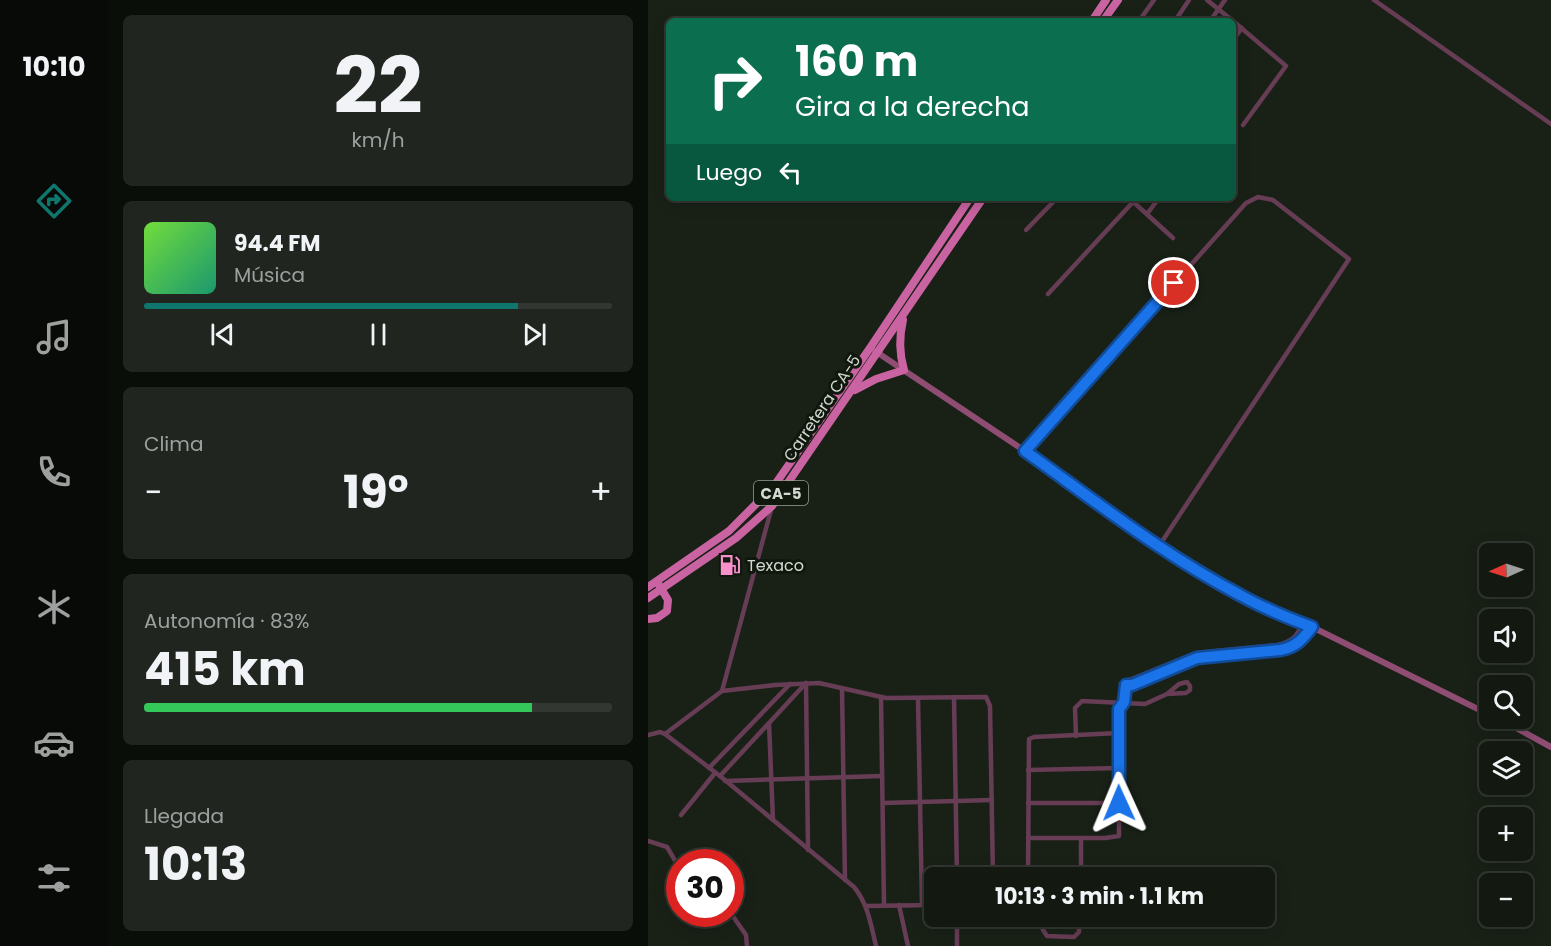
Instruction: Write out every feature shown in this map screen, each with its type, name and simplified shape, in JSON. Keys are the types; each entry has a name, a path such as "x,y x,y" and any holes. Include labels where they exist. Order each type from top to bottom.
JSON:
{"highway":[{"path":"1094,18 1106,0"},
{"path":"1105,18 1118,0"},
{"name":"Carretera CA-5","path":"648,598 736,538 772,506 850,394 874,350 968,201"},
{"name":"Carretera CA-5","path":"652,584 729,531 774,486 874,350 904,314 981,201"},
{"path":"850,394 876,378 904,370 900,356 900,341 904,314"},
{"path":"648,618 657,618 667,611 669,600 663,589 652,584"}],"main road":[{"path":"874,350 1025,451 1159,546 1240,596 1312,627 1479,710"},
{"path":"1518,729 1551,747"}],"street":[{"path":"1141,18 1154,0"},
{"path":"1177,18 1189,0"},
{"path":"1207,0 1229,18"},
{"path":"1212,18 1225,0"},
{"path":"1375,0 1551,124"},
{"path":"1382,6 1387,0"},
{"path":"1236,23 1286,66 1243,125"},
{"path":"1236,36 1242,28"},
{"path":"1025,451 1246,203 1258,197 1273,200 1349,259 1159,546"},
{"path":"1026,230 1054,201"},
{"path":"1048,294 1130,201"},
{"path":"1132,201 1173,238"},
{"path":"1147,214 1157,201"},
{"path":"722,692 772,506"},
{"path":"1028,838 1119,836 1119,709 1124,702 1126,685 1130,680 1196,653 1289,642 1295,638 1302,624"},
{"path":"1126,685 1132,685 1197,658 1293,647 1312,627"},
{"path":"1076,736 1075,711 1078,703 1145,704 1167,694 1182,682 1187,682 1190,686 1190,690 1186,693 1167,694"},
{"path":"681,815 770,724 806,683"},
{"path":"806,683 808,849"},
{"path":"665,734 722,692 819,683 881,698 983,696 989,699 993,867"},
{"path":"709,768 790,684"},
{"path":"842,688 845,880"},
{"path":"954,696 957,867"},
{"path":"881,698 884,905"},
{"path":"866,906 922,905 918,699"},
{"path":"770,724 772,820"},
{"path":"648,735 660,732 665,734 845,880 862,896 876,946"},
{"path":"1028,867 1027,742 1031,737 1119,733"},
{"path":"1028,770 1119,768"},
{"path":"725,781 882,776"},
{"path":"883,803 992,800"},
{"path":"1028,803 1119,803"},
{"path":"1080,838 1081,867"},
{"path":"648,841 668,849"},
{"path":"899,905 908,946"},
{"path":"740,927 746,935 747,946"},
{"path":"957,927 957,946"},
{"path":"1043,927 1047,936 1074,937 1079,932 1079,927"}],"place":[{"name":"Texaco","path":"730,565"}],"route":[{"path":"1119,803 1119,709 1124,702 1126,685 1132,685 1197,658 1293,647 1312,627 1240,596 1190,566 1025,451 1174,283"}]}
